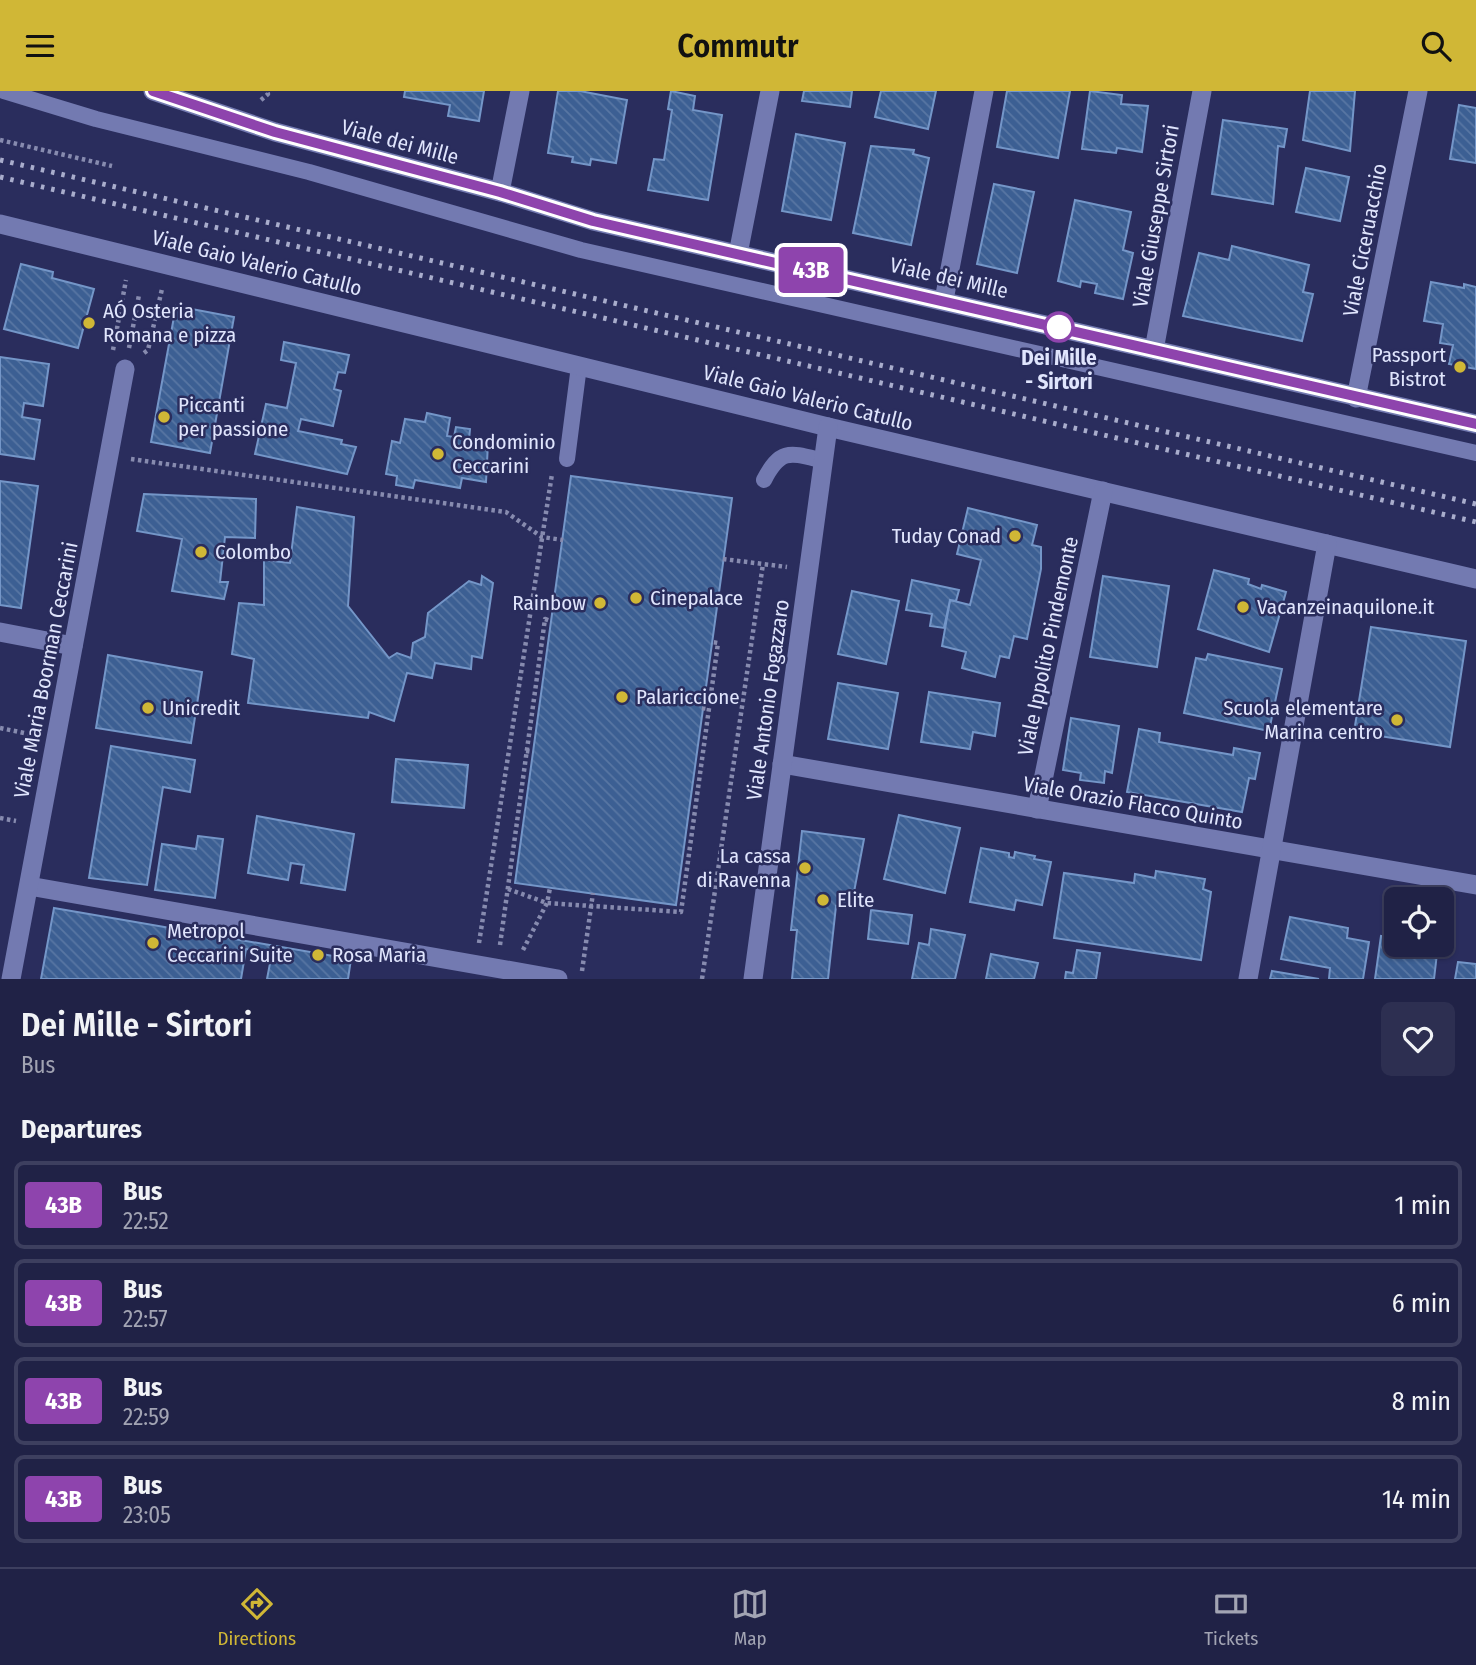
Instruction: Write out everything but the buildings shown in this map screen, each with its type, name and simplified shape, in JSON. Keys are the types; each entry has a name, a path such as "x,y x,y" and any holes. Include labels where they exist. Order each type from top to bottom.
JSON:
{"street":[{"name":"Viale dei Mille","path":"153,91 173,94 215,115 500,192 593,221 1476,424"},
{"path":"500,192 520,91"},
{"path":"738,254 769,91"},
{"path":"944,300 984,91"},
{"name":"Viale Giuseppe Sirtori","path":"1154,350 1202,91"},
{"name":"Viale Ciceruacchio","path":"1356,398 1418,91"},
{"name":"Viale Gaio Valerio Catullo","path":"0,224 828,427 1476,579"},
{"name":"Viale Maria Boorman Ceccarini","path":"11,979 125,369"},
{"name":"Viale Antonio Fogazzaro","path":"753,979 828,427"},
{"name":"Viale Ippolito Pindemonte","path":"1037,809 1103,491"},
{"path":"1248,979 1327,544"},
{"path":"0,632 73,646"},
{"name":"Viale Orazio Flacco Quinto","path":"782,764 1476,885"},
{"path":"29,886 558,979"}],"lane":[{"path":"4,91 96,118 309,172 581,250 1476,453"},
{"path":"567,459 579,366"},
{"path":"764,480 774,461 791,453 824,461"}],"path":[{"path":"0,140 112,166"},
{"path":"125,369 111,347 131,256"},
{"path":"125,369 148,350 168,265"},
{"path":"125,369 139,295"},
{"path":"109,456 506,512 542,537 563,540"},
{"path":"475,964 553,471"},
{"path":"723,559 809,569"},
{"path":"702,979 763,564"},
{"path":"504,969 508,889 526,751 539,686 545,619 551,621"},
{"path":"508,889 547,903 681,912 697,774 718,643 712,642"},
{"path":"702,708 709,709"},
{"path":"0,728 56,740"},
{"path":"526,751 533,752"},
{"path":"518,817 524,817"},
{"path":"684,839 691,840"},
{"path":"504,969 547,903 550,888"},
{"path":"581,979 593,893"}],"railway":[{"path":"0,160 1476,504"},
{"path":"0,177 1476,522"}],"bus line":[{"name":"43B","path":"153,91 188,101 215,115 500,192 593,221 1476,424"}],"place":[{"name":"AÓ Osteria Romana e pizza","path":"89,323"},
{"name":"Dei Mille - Sirtori","path":"1059,327"},
{"name":"Passport Bistrot","path":"1460,367"},
{"name":"Piccanti per passione","path":"164,417"},
{"name":"Condominio Ceccarini","path":"438,454"},
{"name":"Tuday Conad","path":"1015,536"},
{"name":"Colombo","path":"201,552"},
{"name":"Cinepalace","path":"636,598"},
{"name":"Rainbow","path":"600,603"},
{"name":"Vacanzeinaquilone.it","path":"1243,607"},
{"name":"Palariccione","path":"622,697"},
{"name":"Unicredit","path":"148,708"},
{"name":"Scuola elementare Marina centro","path":"1397,720"},
{"name":"La cassa di Ravenna","path":"805,868"},
{"name":"Elite","path":"823,900"},
{"name":"Metropol Ceccarini Suite","path":"153,943"},
{"name":"Rosa Maria","path":"318,955"}]}
